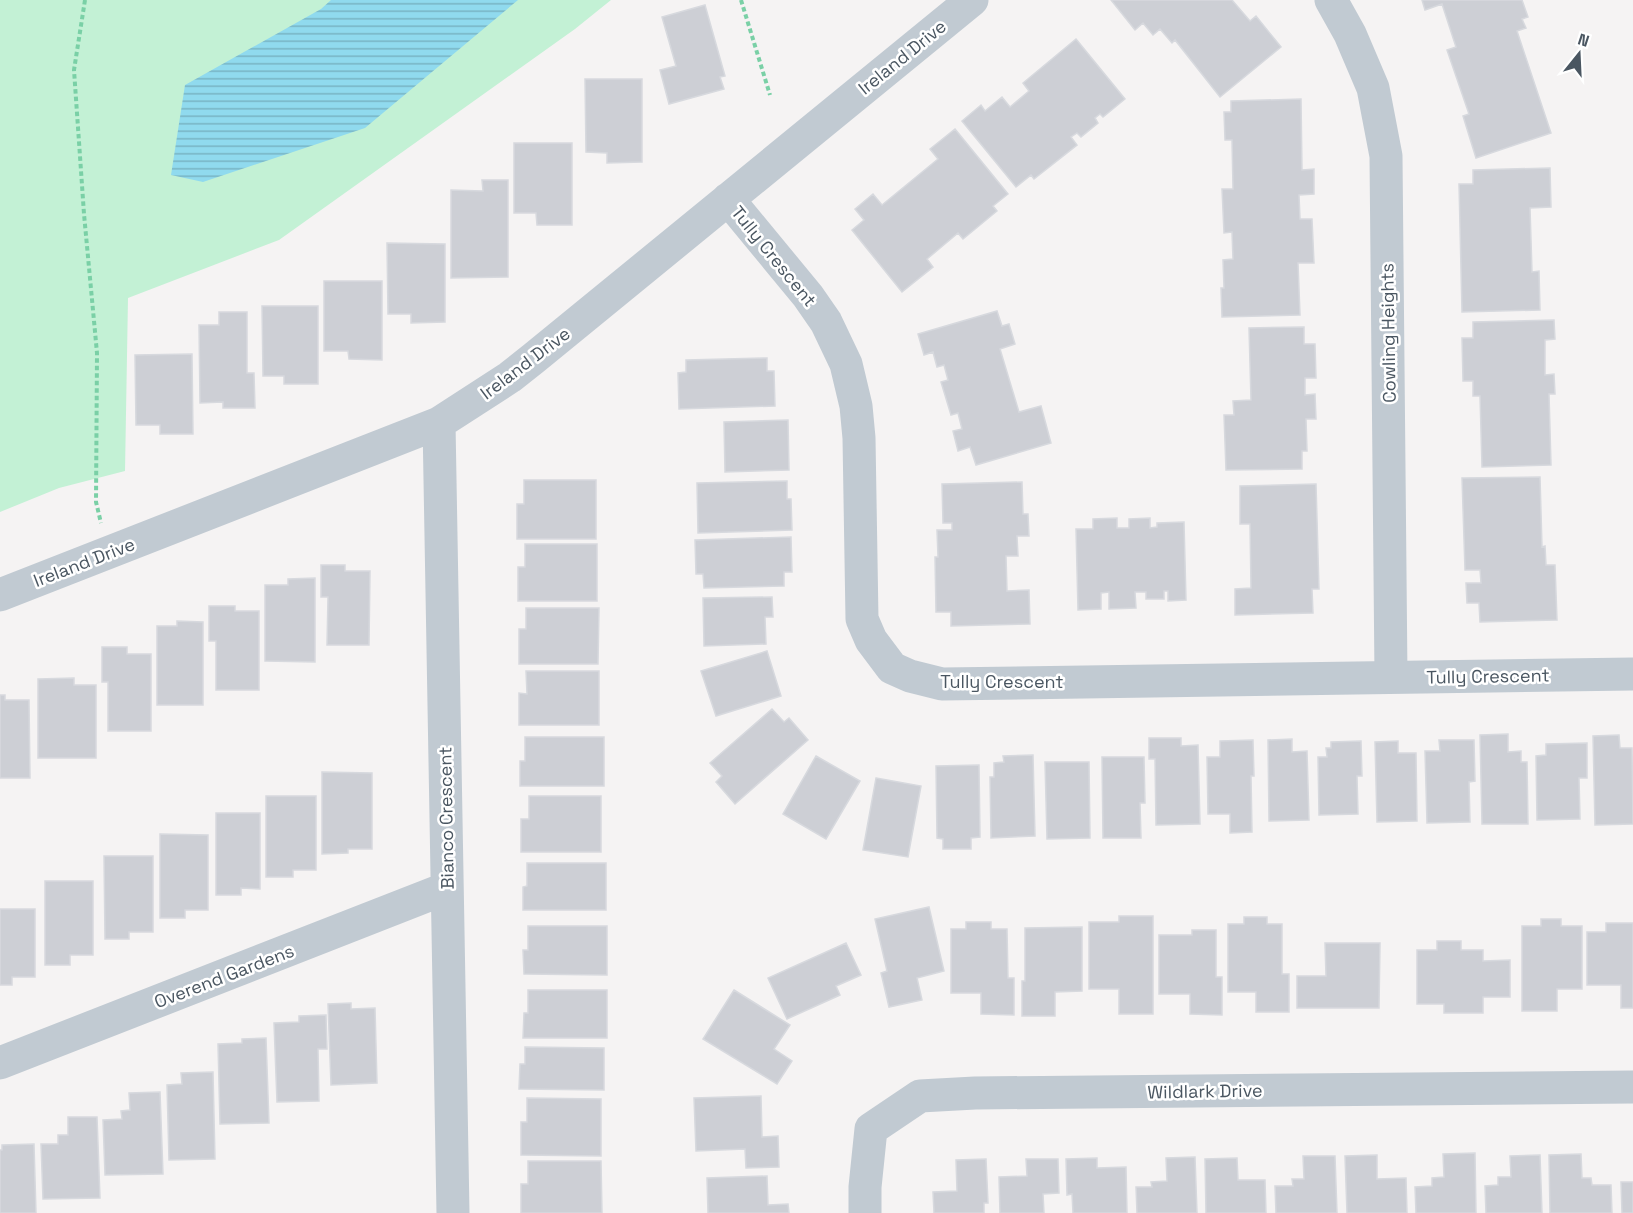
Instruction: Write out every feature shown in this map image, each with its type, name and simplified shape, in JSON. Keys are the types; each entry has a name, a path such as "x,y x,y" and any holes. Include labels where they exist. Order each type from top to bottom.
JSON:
{"street":[{"name":"Ireland Drive","path":"0,595 439,423 510,377 972,0"},
{"name":"Cowling Heights","path":"1331,0 1350,34 1373,88 1386,156 1392,677"},
{"name":"Tully Crescent","path":"728,199 808,296 826,322 846,364 859,438 862,619 871,639 892,668 910,676 942,684 1633,674"},
{"name":"Bianco Crescent","path":"439,423 453,1213"},
{"name":"Overend Gardens","path":"0,1064 447,888"},
{"name":"Wildlark Drive","path":"865,1213 865,1187 871,1130 920,1096 1633,1087"}],"path":[{"path":"85,0 74,70 97,353 96,502 107,553"},
{"path":"741,0 771,95"}],"green space":[{"path":"0,0 611,0 575,29 279,240 128,298 125,471 59,488 0,512"}],"water":[{"path":"331,0 518,0 365,128 203,182 171,175 185,85 321,9"}],"building":[{"path":"1111,0 1232,0 1250,21 1256,16 1281,47 1220,97 1175,40 1172,43 1160,29 1153,35 1143,23 1135,30"},
{"path":"1422,0 1522,0 1528,17 1522,19 1526,28 1517,31 1551,133 1476,158 1463,116 1469,114 1447,50 1456,47 1442,4 1425,10"},
{"path":"705,5 725,76 720,77 724,89 669,104 660,70 676,66 662,17"},
{"path":"1076,39 1125,99 1103,117 1100,114 1095,118 1098,123 1081,137 1077,133 1071,137 1077,145 1034,179 1031,175 1016,187 962,121 981,105 985,111 1002,97 1010,107 1029,91 1023,83"},
{"path":"585,79 642,79 642,162 607,163 607,153 586,152"},
{"path":"1301,99 1302,170 1314,169 1314,194 1299,195 1300,219 1312,219 1314,263 1298,263 1300,315 1222,317 1223,260 1233,259 1232,232 1224,233 1222,189 1233,189 1232,140 1225,140 1224,112 1231,112 1231,101"},
{"path":"955,129 1008,194 993,206 997,211 963,239 958,233 927,259 933,267 902,292 852,230 864,220 855,209 873,194 882,205 938,159 930,149"},
{"path":"514,143 572,143 572,225 537,225 536,213 514,213"},
{"path":"1550,168 1551,207 1530,208 1532,272 1539,271 1540,310 1462,312 1459,184 1473,184 1473,170"},
{"path":"482,180 508,180 508,277 451,278 451,190 483,191"},
{"path":"387,243 445,244 445,322 411,323 411,314 388,314"},
{"path":"324,281 382,281 382,360 349,359 348,351 324,351"},
{"path":"262,306 318,306 318,384 284,384 284,376 263,376"},
{"path":"997,311 1002,326 1009,324 1015,344 1000,349 1019,412 1041,406 1051,443 976,465 970,447 958,451 953,431 962,429 958,413 951,415 941,382 948,380 944,365 937,367 933,352 924,355 918,334"},
{"path":"219,312 247,312 247,373 254,373 255,408 223,408 223,402 200,403 199,325 219,325"},
{"path":"1554,320 1555,339 1545,340 1545,375 1554,374 1555,394 1549,394 1551,465 1482,467 1480,396 1473,396 1473,381 1463,381 1462,338 1473,338 1473,322"},
{"path":"1304,327 1304,344 1315,344 1316,378 1305,378 1305,395 1315,394 1316,419 1306,419 1307,451 1302,451 1302,469 1226,470 1224,415 1234,415 1233,401 1251,400 1249,328"},
{"path":"192,354 193,434 160,434 160,425 136,425 135,355"},
{"path":"767,358 767,371 774,371 775,406 679,409 678,373 686,372 686,360"},
{"path":"788,420 789,470 725,472 724,422"},
{"path":"1540,477 1542,547 1545,546 1546,565 1555,565 1557,620 1480,622 1479,603 1467,603 1466,583 1481,583 1480,570 1465,570 1462,478"},
{"path":"524,480 596,480 596,539 517,539 517,504 524,504"},
{"path":"787,481 787,499 791,499 792,530 698,533 697,483"},
{"path":"1022,482 1023,514 1028,514 1029,536 1017,536 1018,556 1006,556 1007,591 1029,590 1030,624 951,626 951,612 936,612 937,530 952,530 952,523 943,523 942,484"},
{"path":"1316,484 1319,589 1312,589 1313,613 1235,615 1235,589 1251,588 1250,524 1240,524 1240,486"},
{"path":"1117,518 1117,528 1129,528 1129,519 1150,518 1150,528 1157,527 1157,523 1184,522 1186,600 1168,601 1168,591 1164,591 1164,599 1146,599 1146,592 1135,592 1136,608 1109,609 1109,592 1101,593 1101,609 1078,610 1076,529 1093,529 1093,519"},
{"path":"791,537 792,572 784,572 784,586 704,588 703,574 696,574 695,540"},
{"path":"525,544 597,544 597,601 518,601 518,567 525,567"},
{"path":"321,565 345,565 345,571 370,571 369,645 327,645 328,597 321,597"},
{"path":"315,578 315,662 265,661 265,585 288,585 288,579"},
{"path":"772,597 773,617 765,617 766,644 704,646 703,598"},
{"path":"209,606 235,606 235,611 259,611 259,690 216,690 216,641 209,641"},
{"path":"526,608 599,608 598,664 519,664 519,629 526,629"},
{"path":"177,621 203,622 203,705 157,705 157,626 177,626"},
{"path":"102,647 127,647 127,654 151,654 151,731 108,731 108,682 102,682"},
{"path":"767,651 781,696 716,716 701,671"},
{"path":"526,671 599,671 599,725 519,725 519,693 527,694"},
{"path":"74,678 74,685 96,685 96,758 38,758 38,679"},
{"path":"0,695 5,695 5,700 29,700 30,778 0,778"},
{"path":"772,709 784,722 789,718 808,740 735,804 716,782 722,776 710,763"},
{"path":"1508,734 1508,752 1521,751 1521,762 1527,762 1528,824 1482,824 1480,735"},
{"path":"1619,735 1620,748 1632,748 1633,824 1595,825 1593,736"},
{"path":"525,737 604,737 604,786 520,786 520,761 525,761"},
{"path":"1149,738 1181,738 1181,746 1198,745 1200,824 1156,825 1155,759 1149,759"},
{"path":"1292,739 1292,752 1307,751 1309,820 1269,821 1268,740"},
{"path":"1253,740 1252,832 1230,833 1230,814 1208,814 1207,757 1220,757 1220,741"},
{"path":"1439,740 1474,740 1475,781 1469,782 1470,822 1427,823 1425,751 1440,751"},
{"path":"1361,741 1362,776 1357,776 1358,814 1319,815 1318,757 1327,757 1326,748 1331,748 1331,742"},
{"path":"1398,741 1398,753 1416,753 1417,821 1377,822 1375,742"},
{"path":"1587,743 1587,778 1579,778 1580,819 1537,820 1536,756 1546,755 1546,744"},
{"path":"1033,755 1035,836 991,838 990,777 994,777 994,763 1004,762 1003,756"},
{"path":"816,756 860,781 826,839 783,814"},
{"path":"1102,757 1144,757 1145,803 1140,803 1141,838 1103,838"},
{"path":"1045,762 1089,762 1090,838 1047,839"},
{"path":"979,765 980,837 971,838 971,849 943,849 943,839 937,838 936,766"},
{"path":"322,772 372,773 372,849 348,849 348,853 322,854"},
{"path":"876,778 921,786 908,857 863,850"},
{"path":"266,796 316,796 316,870 293,870 293,877 266,877"},
{"path":"529,796 601,796 601,852 521,852 521,819 529,819"},
{"path":"216,813 260,813 260,889 241,888 241,895 216,895"},
{"path":"160,834 208,835 208,910 185,910 185,918 160,918"},
{"path":"104,856 153,856 153,932 129,932 129,939 105,939"},
{"path":"527,863 606,863 606,910 523,910 523,887 527,886"},
{"path":"45,881 93,881 93,955 70,955 70,965 45,965"},
{"path":"929,907 944,971 917,978 922,1000 889,1007 881,973 887,971 875,919"},
{"path":"0,909 35,909 35,977 12,977 12,985 0,985"},
{"path":"1119,916 1153,916 1153,1014 1119,1014 1119,989 1089,989 1089,922 1119,922"},
{"path":"1244,917 1267,917 1267,924 1282,924 1282,974 1289,974 1289,1012 1256,1012 1256,992 1228,992 1228,924 1244,924"},
{"path":"1541,919 1561,919 1561,926 1582,926 1582,989 1557,989 1557,1011 1522,1011 1522,926 1541,926"},
{"path":"966,922 991,922 991,929 1007,929 1008,978 1014,978 1014,1015 981,1014 981,993 951,993 951,929 966,929"},
{"path":"1606,923 1633,923 1633,1008 1621,1008 1621,985 1587,985 1587,932 1606,932"},
{"path":"528,926 607,926 607,975 524,974 523,950 528,950"},
{"path":"1082,927 1082,991 1055,992 1055,1016 1022,1016 1022,981 1025,981 1025,928"},
{"path":"1192,930 1216,930 1216,977 1222,977 1222,1015 1190,1014 1190,994 1159,994 1159,935 1192,935"},
{"path":"1437,941 1461,941 1461,950 1483,950 1483,961 1510,960 1510,997 1483,997 1483,1013 1444,1013 1444,1004 1417,1004 1417,950 1437,950"},
{"path":"846,943 861,975 836,986 840,995 787,1019 768,978"},
{"path":"1325,943 1380,943 1379,1008 1297,1008 1297,976 1326,976"},
{"path":"528,990 607,990 607,1038 523,1038 524,1013 528,1013"},
{"path":"734,990 790,1025 774,1049 792,1061 777,1084 703,1039"},
{"path":"351,1003 351,1009 375,1008 377,1083 331,1085 328,1004"},
{"path":"326,1015 327,1049 318,1049 319,1101 277,1102 274,1023 299,1022 299,1016"},
{"path":"266,1038 269,1123 220,1124 218,1044 242,1043 242,1039"},
{"path":"525,1047 604,1048 604,1090 519,1089 520,1064 525,1064"},
{"path":"213,1072 215,1159 169,1160 167,1085 182,1084 181,1073"},
{"path":"160,1092 163,1174 105,1175 103,1120 122,1119 121,1111 130,1110 129,1093"},
{"path":"761,1096 762,1137 778,1136 779,1167 746,1168 745,1149 696,1151 694,1098"},
{"path":"527,1098 601,1099 601,1156 521,1155 521,1122 527,1122"},
{"path":"68,1117 97,1117 100,1198 43,1199 41,1144 58,1144 58,1135 68,1135"},
{"path":"34,1144 36,1213 0,1213 0,1150 2,1150 2,1145"},
{"path":"1475,1153 1476,1213 1416,1213 1415,1187 1432,1186 1432,1178 1444,1177 1443,1154"},
{"path":"1581,1154 1582,1178 1591,1178 1592,1185 1611,1185 1612,1213 1550,1213 1549,1155"},
{"path":"1377,1155 1377,1179 1406,1178 1407,1213 1347,1213 1345,1156"},
{"path":"1540,1155 1542,1213 1486,1213 1485,1186 1498,1185 1498,1177 1511,1177 1510,1156"},
{"path":"1303,1156 1335,1156 1337,1213 1276,1213 1275,1186 1293,1186 1292,1179 1304,1179"},
{"path":"1195,1157 1197,1213 1137,1213 1136,1187 1152,1187 1151,1182 1167,1181 1166,1158"},
{"path":"1097,1158 1097,1168 1126,1167 1127,1213 1073,1213 1072,1194 1067,1195 1066,1159"},
{"path":"1237,1158 1238,1180 1265,1180 1266,1213 1206,1213 1205,1159"},
{"path":"986,1159 988,1203 984,1203 984,1213 934,1213 933,1192 957,1191 956,1160"},
{"path":"1026,1159 1058,1159 1059,1193 1043,1194 1044,1213 1000,1213 999,1177 1027,1176"},
{"path":"528,1161 601,1161 602,1213 521,1213 521,1184 528,1184"},
{"path":"767,1176 768,1205 788,1204 789,1213 708,1213 707,1178"},
{"path":"1621,1182 1633,1182 1633,1213 1622,1213"}]}
